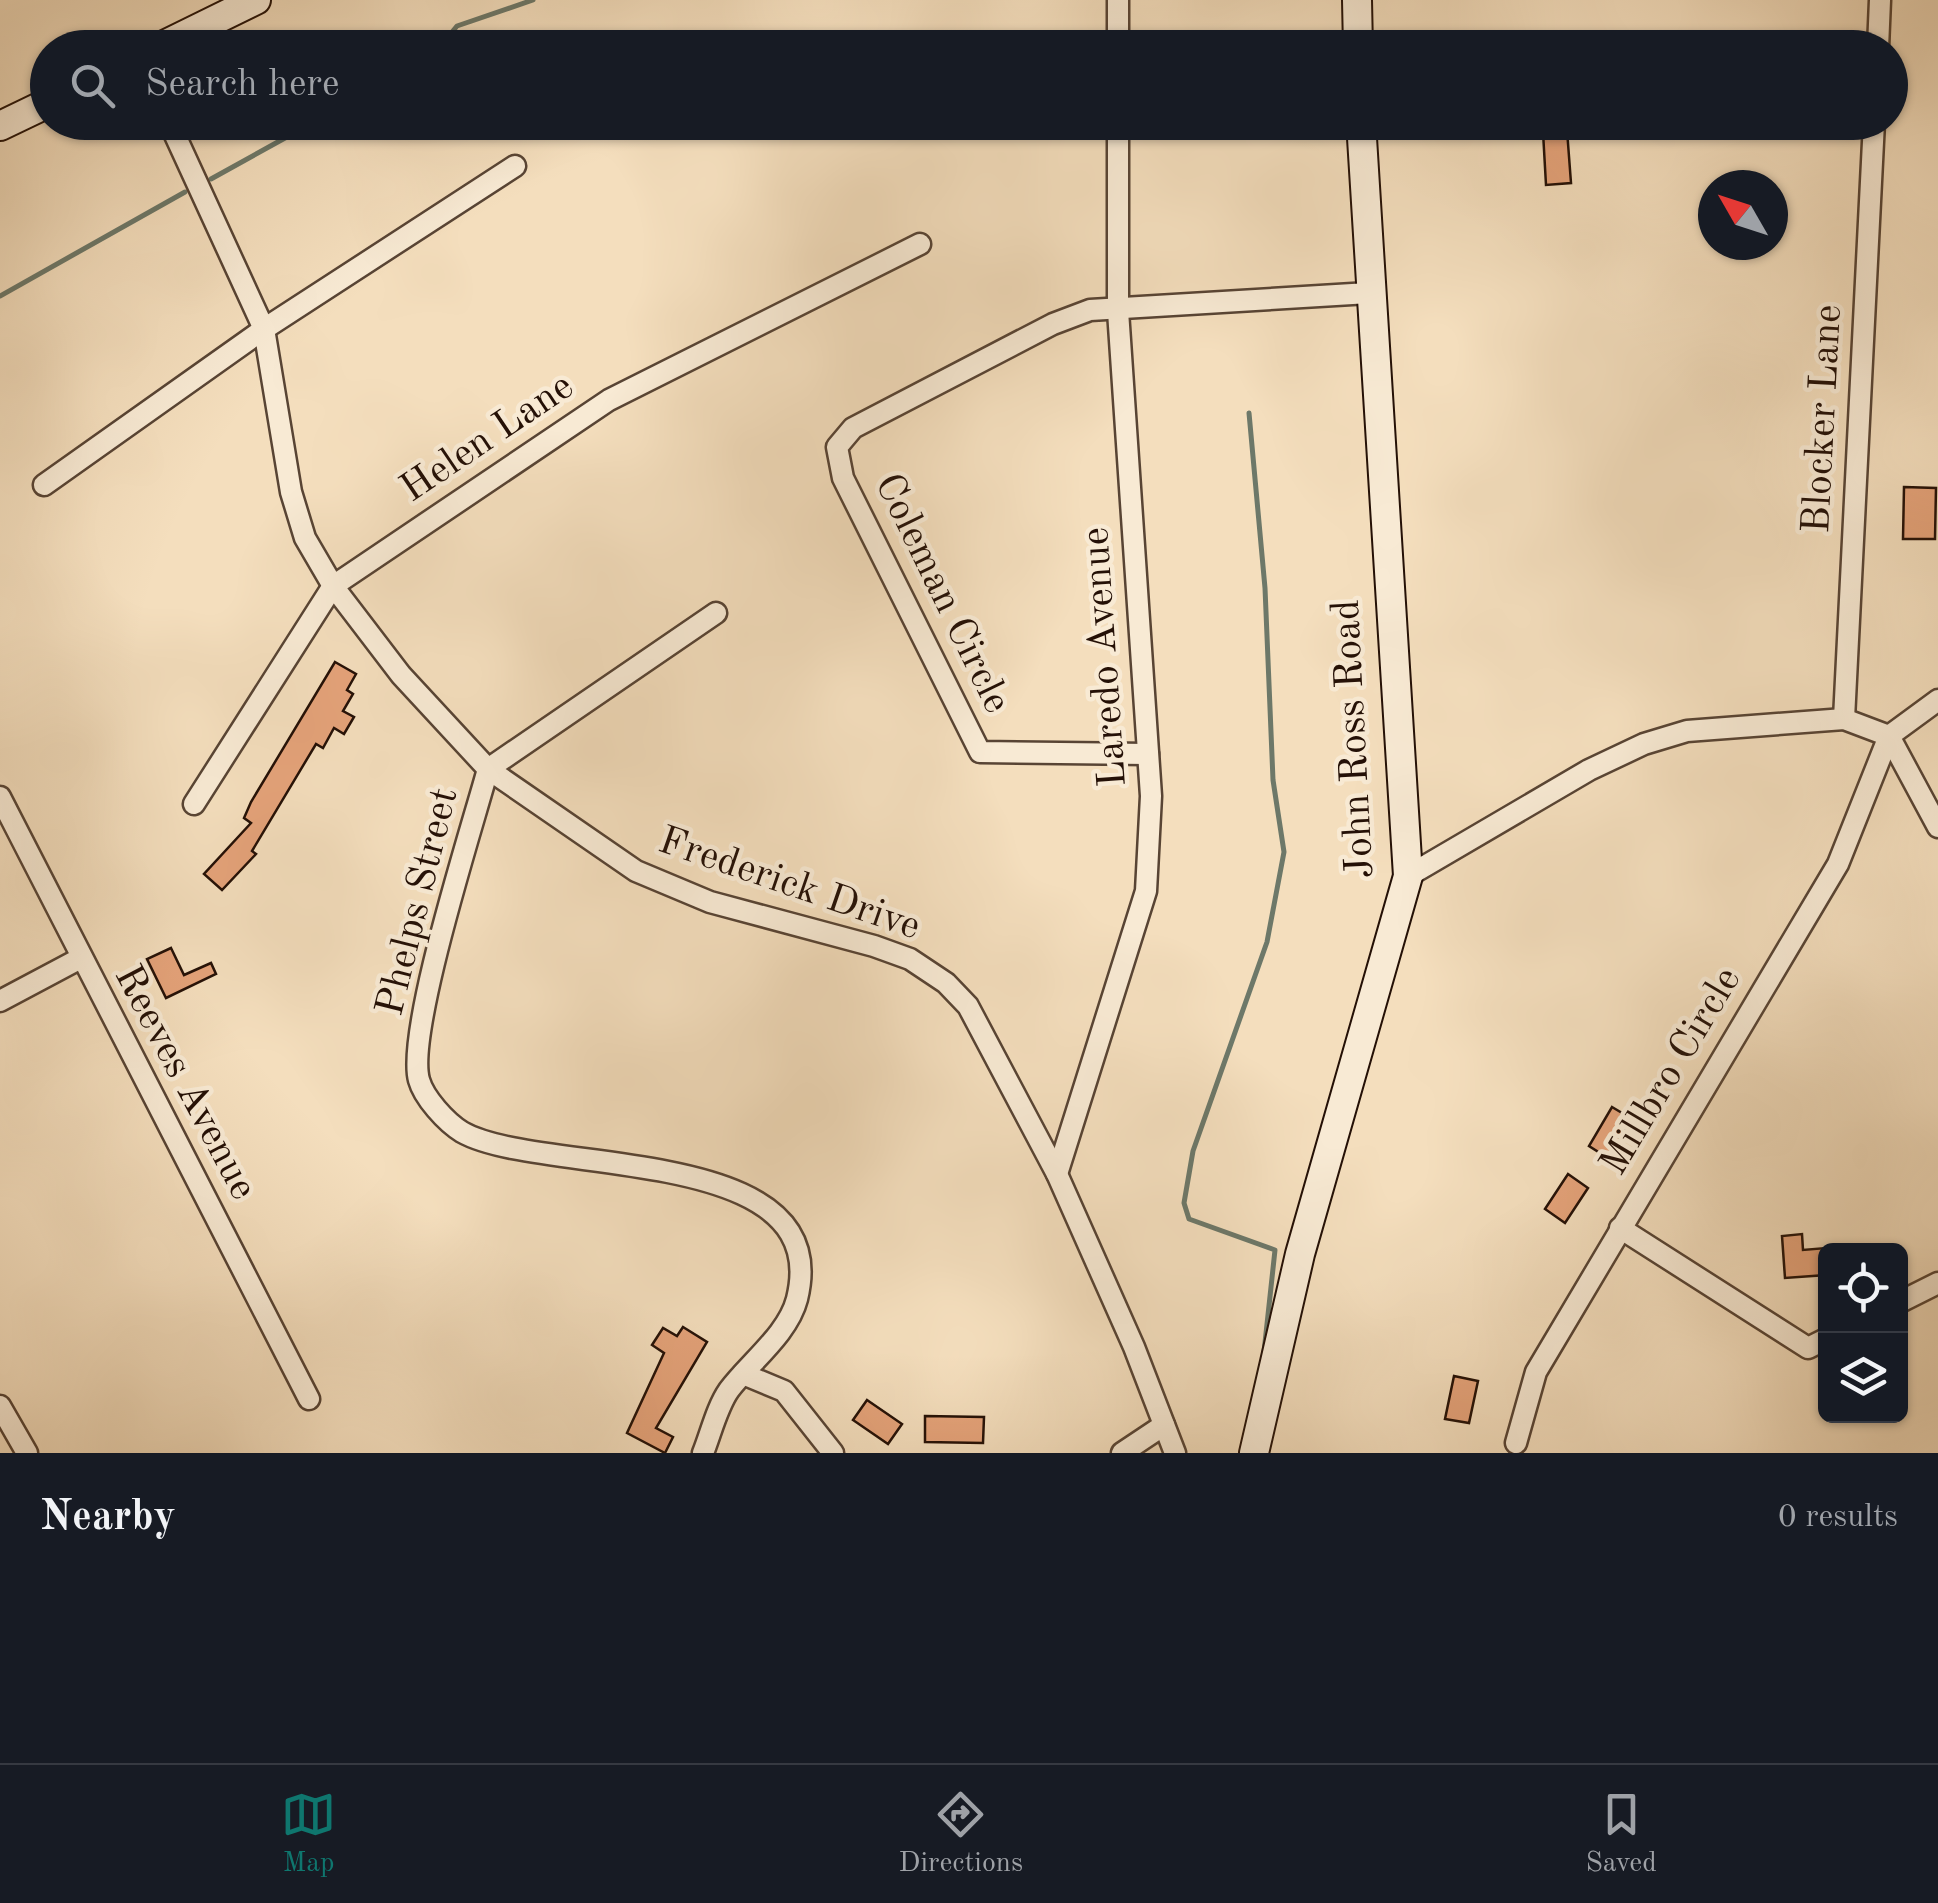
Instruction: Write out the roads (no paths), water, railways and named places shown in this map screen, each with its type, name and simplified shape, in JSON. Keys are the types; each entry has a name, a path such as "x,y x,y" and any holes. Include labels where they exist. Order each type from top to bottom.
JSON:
{"street":[{"path":"195,30 256,0"},
{"path":"1118,0 1118,30"},
{"path":"1357,0 1358,30"},
{"path":"1879,30 1880,0"},
{"path":"0,126 30,111"},
{"name":"Frederick Drive","path":"176,140 264,329 291,492 305,538 333,586 401,676 488,769 636,871 710,902 910,959 946,983 968,1006 1057,1174 1176,1453"},
{"name":"Laredo Avenue","path":"1057,1174 1146,891 1151,796 1118,310 1118,140"},
{"name":"John Ross Road","path":"1254,1453 1300,1254 1408,876 1368,293 1362,140"},
{"name":"Blocker Lane","path":"1844,719 1873,140"},
{"path":"44,486 264,329 515,166"},
{"name":"Helen Lane","path":"194,804 333,586 608,400 920,244"},
{"name":"Coleman Circle","path":"1148,754 980,752 843,478 838,447 853,428 1052,324 1090,310 1368,293"},
{"name":"Phelps Street","path":"703,1453 726,1394 796,1302 800,1269 790,1232 757,1201 671,1170 500,1146 461,1131 433,1105 418,1079 420,1023 488,769 716,613"},
{"path":"1888,736 1938,700"},
{"path":"1408,876 1589,770 1644,744 1687,731 1844,719 1888,736 1938,828"},
{"name":"Millbro Circle","path":"1516,1443 1536,1372 1838,864 1888,736"},
{"name":"Reeves Avenue","path":"0,798 309,1399"},
{"path":"0,1001 80,959"},
{"path":"1620,1228 1808,1348 1818,1343"},
{"path":"1908,1298 1938,1283"},
{"path":"743,1374 784,1390 833,1453"},
{"path":"0,1406 27,1453"},
{"path":"1122,1453 1164,1424"}],"waterway":[{"path":"454,30 533,0"},
{"path":"211,179 281,140"},
{"path":"0,296 185,192"},
{"path":"1249,413 1265,588 1273,780 1284,852 1267,942 1193,1151 1184,1203 1189,1219 1275,1250 1264,1352"}]}
